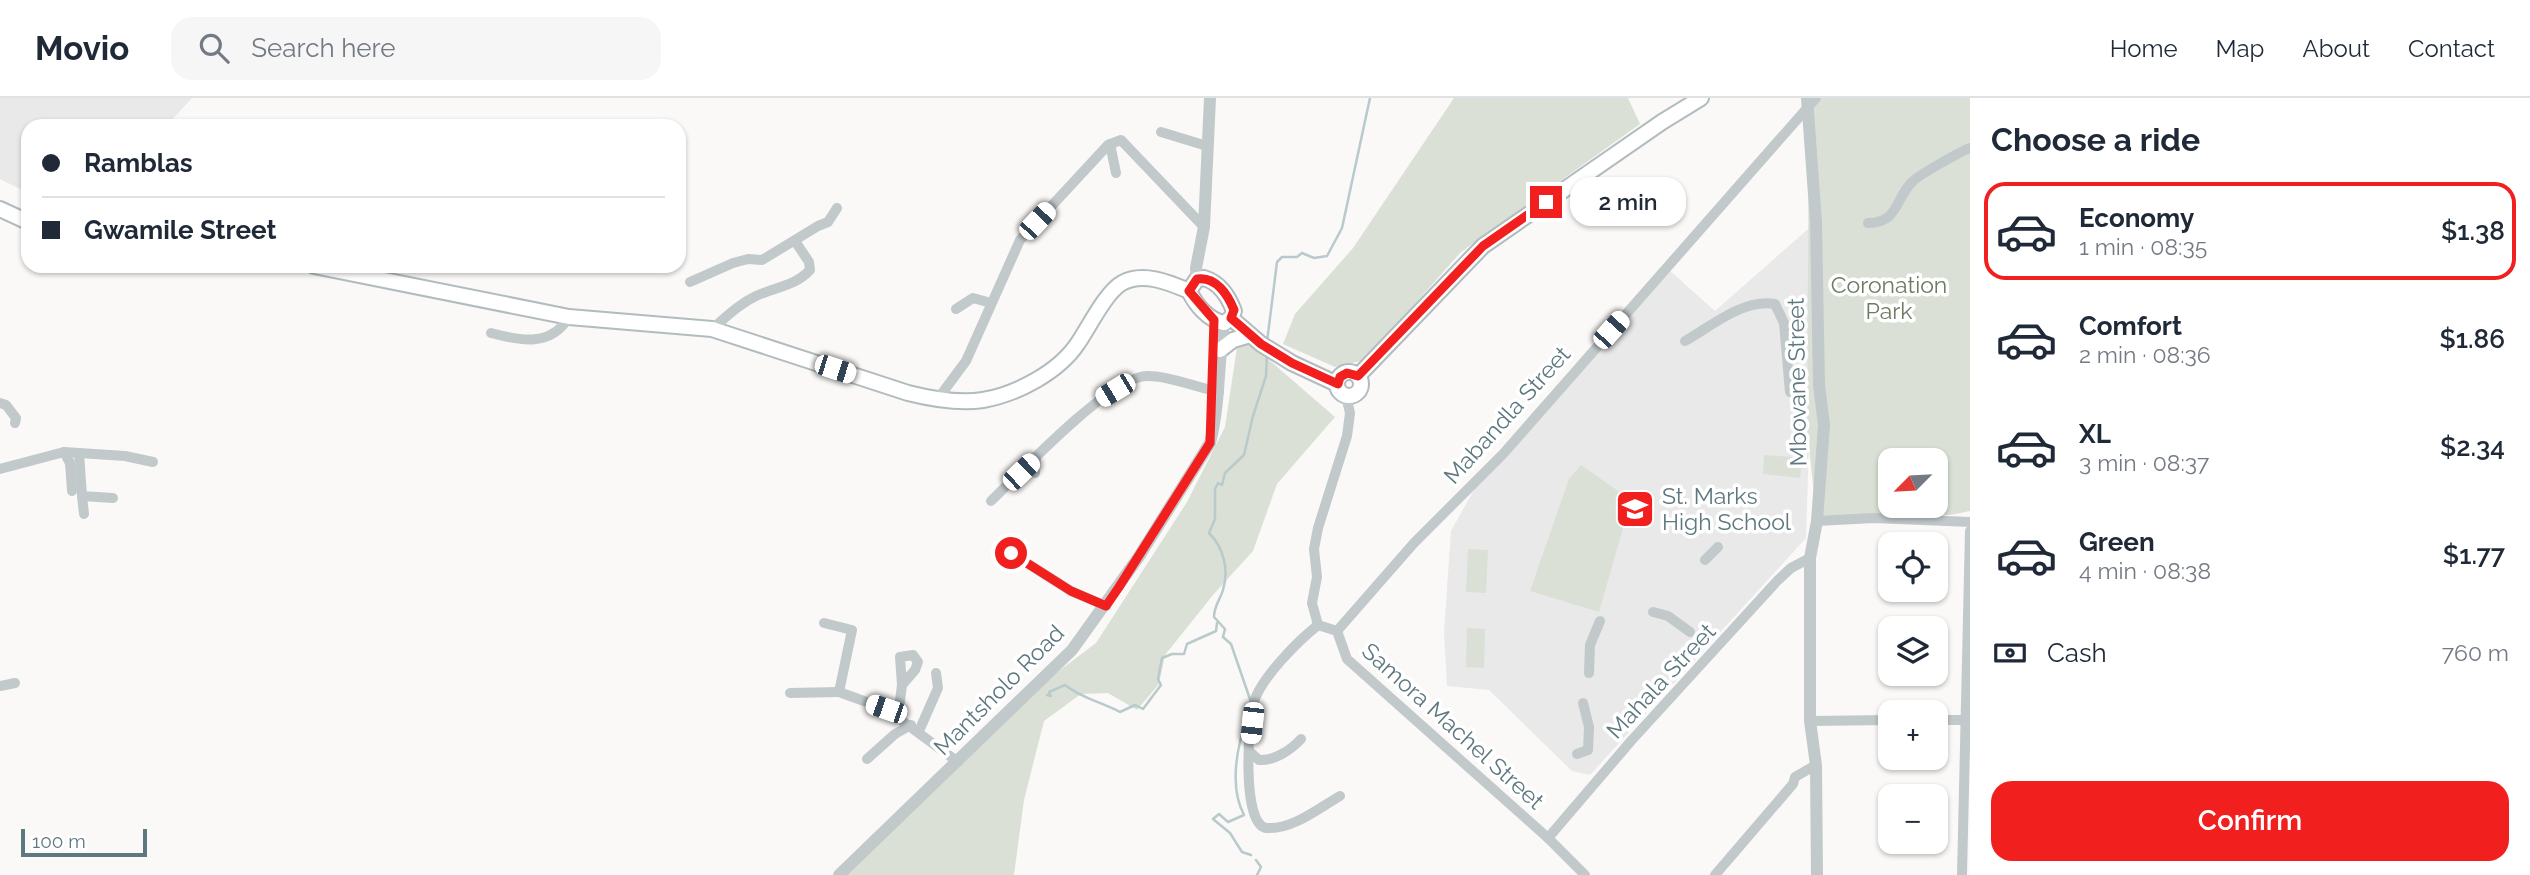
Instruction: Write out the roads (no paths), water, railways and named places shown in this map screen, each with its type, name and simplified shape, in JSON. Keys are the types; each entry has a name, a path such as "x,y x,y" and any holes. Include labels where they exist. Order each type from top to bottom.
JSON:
{"main road":[{"path":"1342,390 1340,377 1347,373 1358,376 1483,246 1651,129 1701,98"},
{"path":"0,209 21,219"},
{"path":"349,273 569,317 712,329 937,400 983,400 1022,387 1051,371 1074,349 1114,289 1132,279 1193,285 1210,280 1222,289 1234,310 1223,320"},
{"path":"1193,285 1223,320 1342,390"},
{"path":"1220,350 1233,340 1260,343"}],"street":[{"path":"1193,285 1204,227 1210,98"},
{"name":"Mbovane Street","path":"1810,101 1816,222 1819,385 1824,425 1817,521 1810,558 1810,721 1816,765 1817,875"},
{"name":"Mabandla Street","path":"1337,631 1414,543 1503,454 1810,101"},
{"path":"1161,132 1207,146"},
{"path":"937,400 966,361 1020,240 1110,144 1121,140 1204,227"},
{"path":"1110,144 1116,173"},
{"path":"1868,223 1889,218 1914,179 1970,148"},
{"path":"690,282 733,263 748,259 762,260 828,222 837,208"},
{"path":"712,329 733,310 757,296 800,281 810,270 809,262 795,240"},
{"path":"956,309 973,298 991,303"},
{"path":"1685,341 1736,312 1759,303 1775,304 1784,323 1790,391"},
{"path":"491,334 531,342 563,327 569,317"},
{"name":"Mantsholo Road","path":"1215,391 1223,320"},
{"name":"Mantsholo Road","path":"839,875 1072,650 1106,606 1210,443 1223,320"},
{"path":"991,501 1103,397 1141,376 1158,377 1215,391"},
{"path":"1340,796 1299,820 1266,828 1259,825 1253,816 1248,789 1254,702 1282,658 1318,625 1312,603 1317,577 1314,549 1347,436 1350,413 1342,390"},
{"path":"0,403 16,418 15,423"},
{"path":"61,452 69,463 72,491"},
{"path":"0,469 61,452 118,455 153,462"},
{"path":"79,453 84,514"},
{"path":"1035,473 1036,457"},
{"path":"82,496 113,498"},
{"path":"1817,521 1874,518 1970,522"},
{"path":"1962,875 1970,531"},
{"path":"1705,560 1718,547"},
{"path":"1011,553 1071,591 1106,606"},
{"name":"Mahala Street","path":"1548,838 1631,741 1777,581 1791,568 1810,558"},
{"path":"1653,612 1668,617 1690,632"},
{"path":"1589,673 1590,645 1600,621"},
{"path":"824,624 852,630 839,692"},
{"name":"Samora Machel Street","path":"1318,625 1337,631 1347,659 1586,875"},
{"path":"867,759 889,739 915,728 938,688 936,673"},
{"path":"0,686 15,683"},
{"path":"898,716 902,685"},
{"path":"790,693 839,692 886,709 958,762"},
{"path":"1577,754 1588,750 1590,741 1583,703"},
{"path":"1810,721 1878,720"},
{"path":"1948,720 1967,720"},
{"path":"1250,751 1259,760 1266,761 1294,747 1301,739"},
{"path":"1715,875 1776,805 1795,778 1816,765"}],"waterway":[{"path":"1267,342 1277,262 1282,257 1297,257 1302,253 1314,258 1327,256 1342,228 1370,98"},
{"path":"1251,702 1231,644 1223,637 1225,629 1214,617 1225,582 1225,567 1222,552 1209,533 1215,519 1215,489 1218,483 1222,485 1225,473 1244,455 1266,376 1267,353"},
{"path":"1047,695 1051,696 1049,692 1065,685 1084,697 1120,712 1135,705 1143,709 1161,685 1158,679 1162,658 1172,654 1184,654 1187,644 1216,631 1217,623"},
{"path":"1248,712 1236,764 1236,791 1244,815 1228,822 1219,814 1213,819 1230,833 1242,852 1251,855"},
{"path":"1256,860 1261,867 1257,875"}],"place":[{"name":"St. Marks High School","path":"1635,509"}],"park label":[{"name":"Coronation Park","path":"1889,298"}]}
